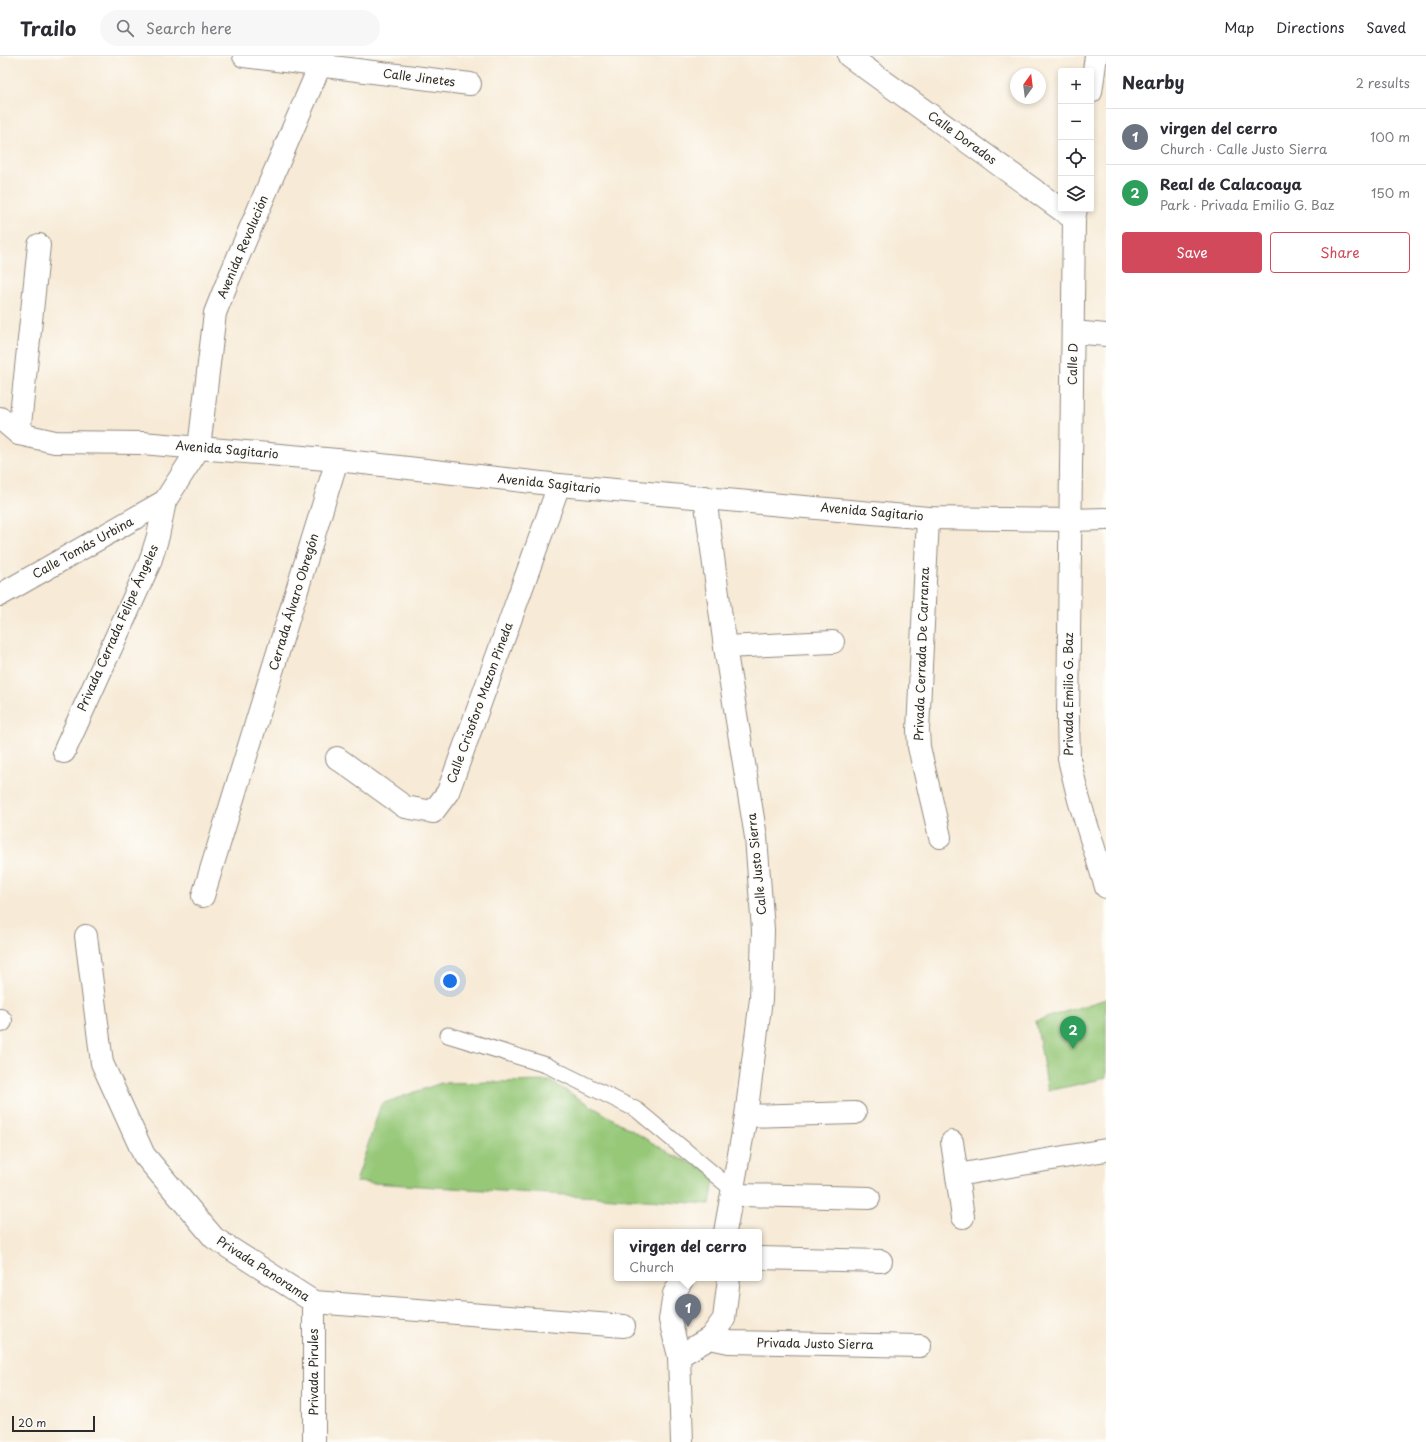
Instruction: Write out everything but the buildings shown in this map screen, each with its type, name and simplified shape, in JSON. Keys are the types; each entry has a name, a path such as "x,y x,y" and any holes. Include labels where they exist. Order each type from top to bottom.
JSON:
{"street":[{"name":"Calle Jinetes","path":"244,56 322,61 470,84"},
{"name":"Calle Dorados","path":"849,56 1075,214"},
{"path":"1094,70 1096,56"},
{"name":"Avenida Revolución","path":"198,448 215,313 322,61"},
{"name":"Calle D","path":"1070,520 1075,214"},
{"path":"19,434 39,245"},
{"path":"1073,332 1106,335"},
{"name":"Avenida Sagitario","path":"0,418 19,434 54,442 142,443 337,460 559,485 928,518 1070,520 1106,519"},
{"path":"165,501 198,448"},
{"name":"Cerrada Álvaro Obregón","path":"203,896 337,460"},
{"name":"Calle Crisoforo Mazon Pineda","path":"337,758 405,807 433,812 448,792 559,485"},
{"name":"Calle Justo Sierra","path":"705,497 725,647 756,838 763,930 760,999 746,1116 726,1229"},
{"name":"Calle Tomás Urbina","path":"0,595 165,501"},
{"name":"Privada Cerrada Felipe Ángeles","path":"64,752 150,562 158,536 165,501"},
{"name":"Privada Cerrada De Carranza","path":"928,518 918,730 919,747 940,837"},
{"name":"Privada Emilio G. Baz","path":"1070,520 1069,759 1078,800 1106,887"},
{"path":"725,647 833,642"},
{"name":"Privada Panorama","path":"86,936 102,1063 144,1155 214,1238 314,1302 624,1326"},
{"path":"746,1116 855,1113"},
{"path":"952,1142 963,1217"},
{"path":"957,1174 1106,1150"},
{"path":"732,1190 742,1195 869,1198"},
{"path":"762,1258 881,1261"},
{"path":"681,1281 674,1294 670,1320 678,1356 682,1442"},
{"path":"678,1356 710,1338 724,1319 729,1281"},
{"name":"Privada Pirules","path":"314,1302 314,1442"},
{"name":"Privada Justo Sierra","path":"710,1338 730,1342 920,1346"}],"lane":[{"path":"448,1035 546,1065 637,1110 732,1190"}],"green space":[{"path":"1106,999 1106,1078 1048,1091 1036,1021"},
{"path":"550,1081 671,1154 715,1174 710,1204 356,1182 381,1104 441,1083"}],"place":[{"name":"Real de Calacoaya","path":"1073,1049"},
{"name":"virgen del cerro","path":"688,1327"}]}
